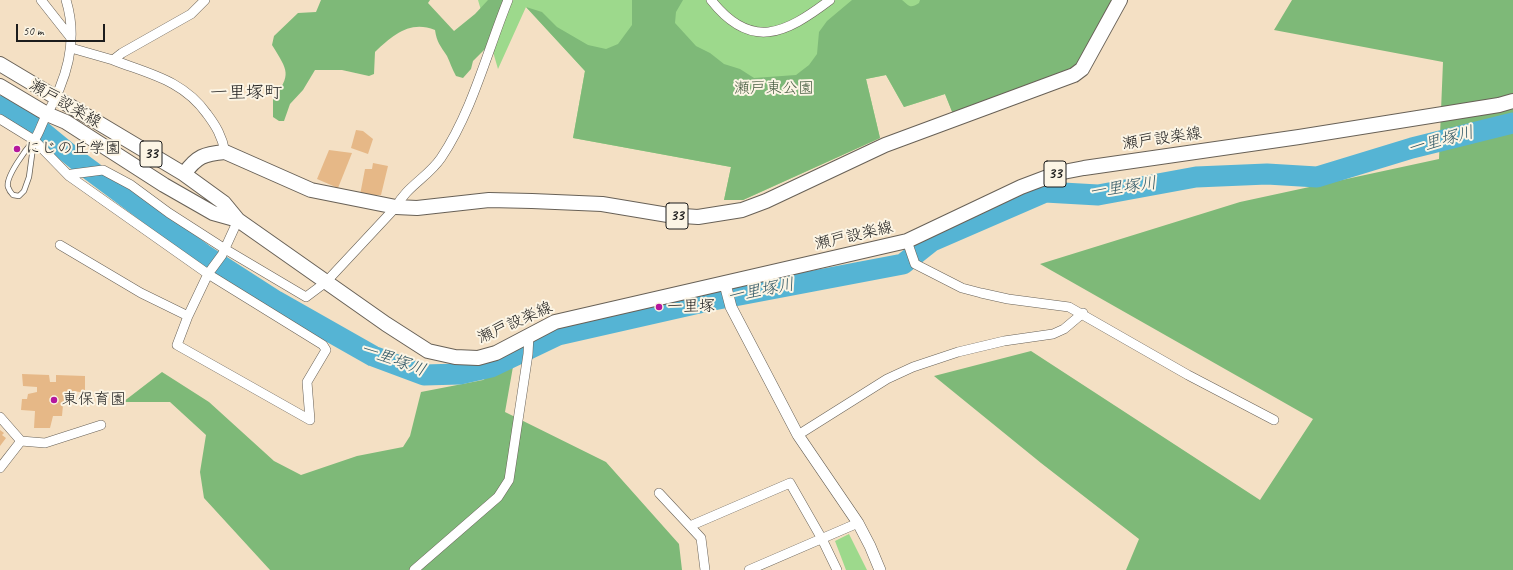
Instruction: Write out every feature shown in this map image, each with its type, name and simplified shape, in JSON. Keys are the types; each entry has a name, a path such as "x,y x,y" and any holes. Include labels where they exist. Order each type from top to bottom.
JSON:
{"main road":[{"name":"33","path":"184,174 196,159 210,153 226,152 311,190 396,207 417,208 489,200 602,204 668,215 698,217 742,210 766,201 885,145 1074,75 1082,69 1120,0"},
{"name":"瀬戸設楽線","path":"0,64 184,174 224,203 238,220 408,339 428,351 455,357 478,358 496,353 555,322 570,318 907,244 1020,187 1058,173 1299,137 1499,105 1513,101"},
{"name":"瀬戸設楽線","path":"0,86 44,120 66,122 164,185 213,213 238,220"}],"street":[{"path":"41,0 71,38"},
{"path":"35,139 63,80 71,48 72,27 66,0"},
{"path":"112,60 191,14 205,0"},
{"path":"71,175 102,170 131,185 223,252 306,297 326,282 396,207 400,199 438,161 463,120 508,0"},
{"path":"710,0 732,23 747,30 765,32 783,29 803,20 830,0"},
{"path":"71,48 112,60 176,84 190,93 215,125 222,137 226,152"},
{"path":"0,119 35,139 71,175 210,273 323,345 326,350 307,382 310,420 177,345 188,316 210,273 223,252 238,220"},
{"path":"907,244 915,264 962,288 1008,299 1069,307 1083,313 1188,375 1274,420"},
{"path":"60,245 135,289 188,316"},
{"path":"725,284 731,307 798,435 858,523 880,570"},
{"path":"798,435 887,379 913,367 958,352 1004,341 1053,334 1064,329 1083,313"},
{"path":"414,570 498,497 509,480 528,354 529,336"},
{"path":"0,417 21,441 45,443 101,425"},
{"path":"0,468 21,441"},
{"path":"690,526 790,482 838,570"},
{"path":"659,494 701,538 705,570"},
{"path":"749,570 858,523"}],"lane":[{"path":"35,139 27,184 19,196 13,195 8,186 8,179 26,149 35,139"}],"green space":[{"path":"321,0 430,0 428,3 454,31 475,14 488,0 505,0 485,49 473,61 471,69 463,78 456,76 438,41 435,30 426,27 410,28 395,35 375,52 374,74 369,76 342,70 315,70 303,90 290,104 284,121 279,121 273,117 273,99 283,84 286,72 282,61 272,45 274,36 298,13 316,12"},
{"name":"瀬戸東公園","path":"478,0 1113,0 953,114 945,94 904,107 886,75 866,79 880,138 743,200 724,200 731,167 573,138 585,71 526,7 498,69"},
{"name":"瀬戸東公園","path":"632,0 683,0 676,12 675,23 696,46 710,53 724,64 740,69 754,78 796,75 809,65 817,54 819,32 827,21 852,0 902,0 908,5 914,6 919,3 920,0 1113,0 1081,59 1075,66 1064,74 953,114 945,94 904,107 886,75 866,79 880,138 743,200 724,200 731,167 573,138 585,71 526,7 542,12 557,27 588,45 606,49 618,44 632,25"},
{"path":"1292,0 1513,0 1513,570 1126,570 1139,539 1041,463 934,376 1031,351 1260,500 1313,419 1040,264 1240,202 1439,159 1443,62 1274,30"},
{"path":"514,361 505,412 606,462 679,544 682,570 270,570 204,498 200,472 206,435 170,402 123,402 162,372 209,402 274,461 301,475 357,456 403,447 410,436 421,392 483,380"},
{"path":"849,534 867,570 846,570 835,541"}],"building":[{"path":"356,130 363,131 373,139 368,154 351,148"},
{"path":"329,150 352,153 338,188 317,179"},
{"path":"373,163 388,166 381,195 377,195 376,199 360,195 365,169 372,169"},
{"path":"22,374 49,375 50,382 56,382 56,375 85,376 85,393 74,391 73,404 63,405 62,416 53,416 50,428 34,428 35,411 21,410 22,399 27,399 28,394 37,392 37,387 23,386"},
{"path":"0,430 4,433 2,435 6,438 0,446"}],"waterway":[{"name":"一里塚川","path":"0,106 27,119 78,161 203,254 276,301 373,356 424,375 460,374 491,367 558,335 708,301 903,264 932,241 1045,192 1098,195 1196,177 1267,174 1317,177 1412,148 1513,123"}],"place":[{"name":"にじの丘学園","path":"17,149"},
{"name":"一里塚","path":"659,307"},
{"name":"東保育園","path":"54,400"}],"district":[{"name":"一里塚町","path":"246,93"}]}
